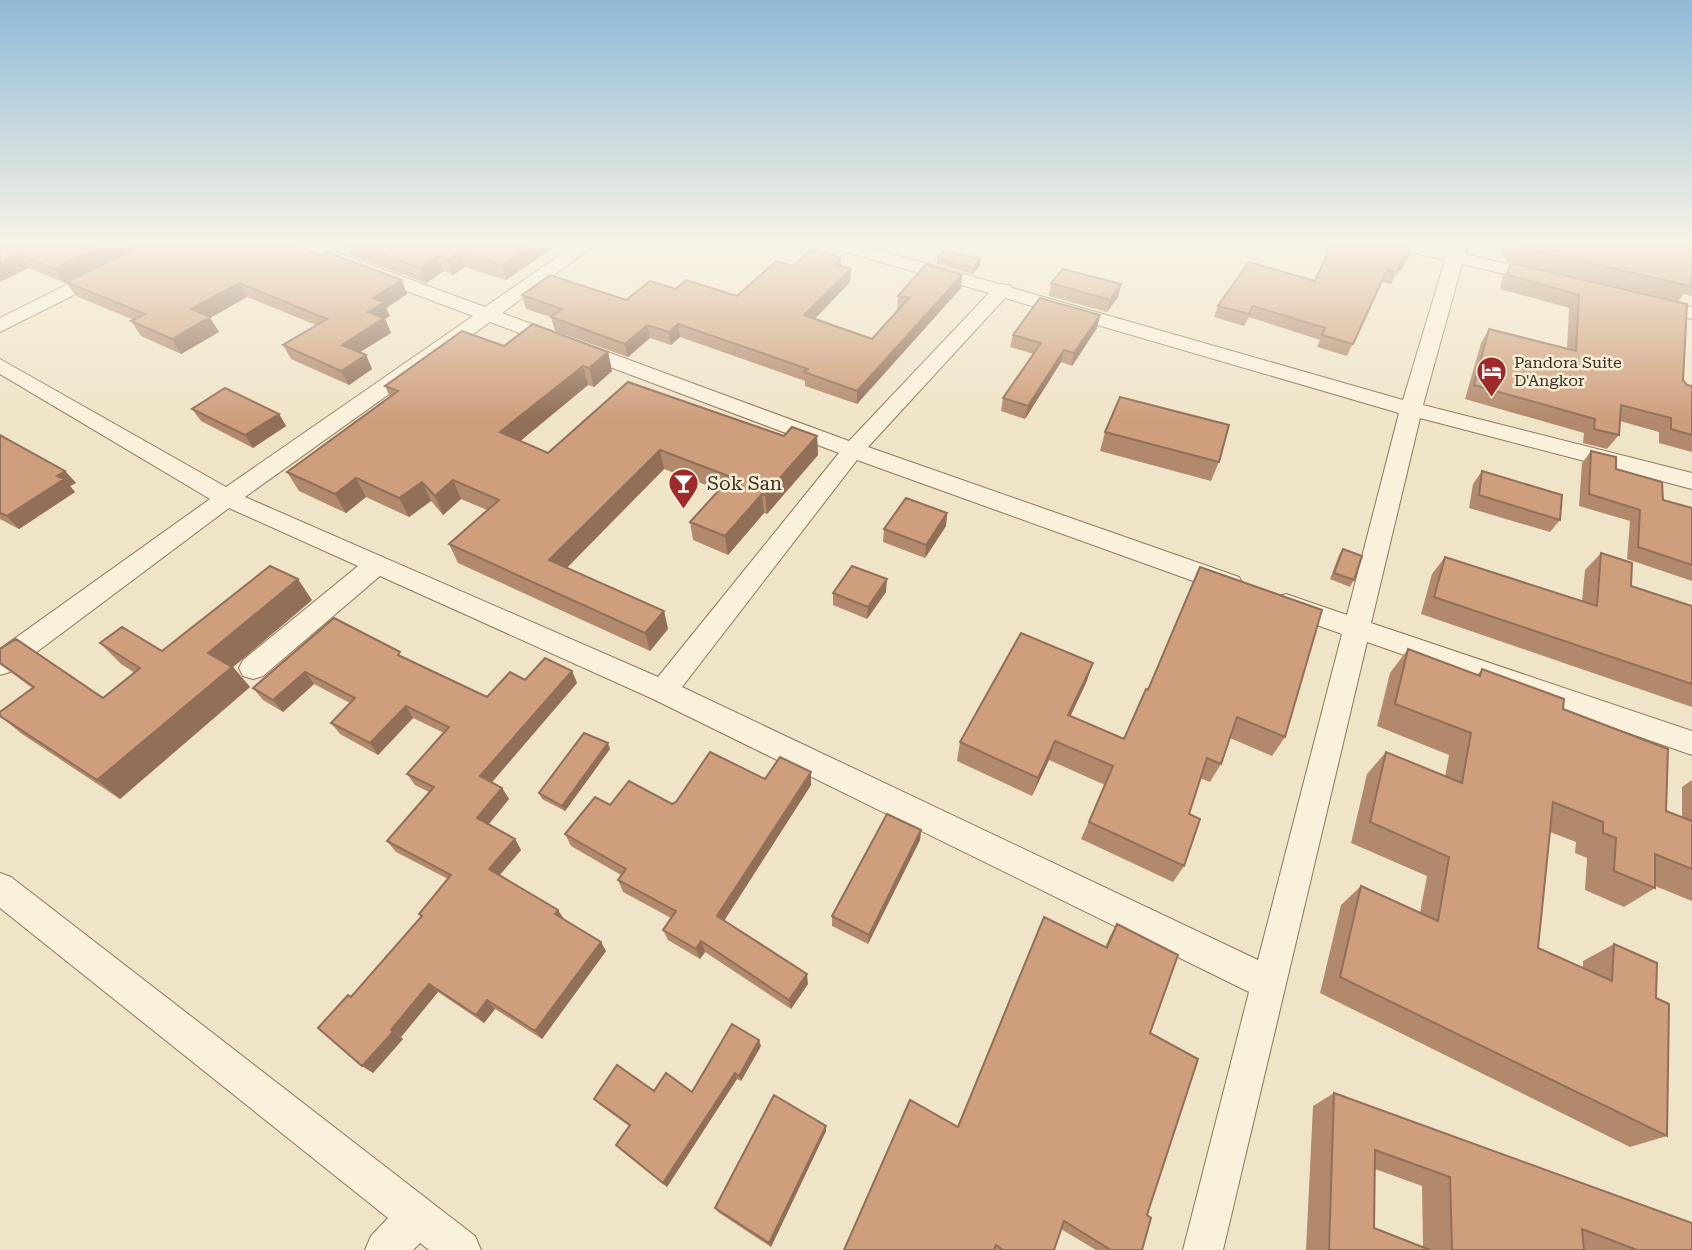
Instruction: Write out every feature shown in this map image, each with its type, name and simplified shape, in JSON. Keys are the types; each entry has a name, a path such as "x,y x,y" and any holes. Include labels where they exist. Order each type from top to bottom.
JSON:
{"street":[{"path":"0,326 46,302"},
{"path":"451,302 853,450 1356,629 1692,743"},
{"path":"1,661 506,302"},
{"path":"663,691 853,450 991,302"},
{"path":"1048,302 1411,409 1692,481"},
{"path":"1203,1250 1411,409 1442,302"},
{"path":"1646,302 1692,313"},
{"path":"0,365 227,498 663,691 1268,983"},
{"path":"253,668 376,565"},
{"path":"0,888 461,1250"},
{"path":"385,1250 418,1216"}],"building":[{"path":"116,302 203,302 191,309 210,317 172,339 131,321 145,314"},
{"path":"286,302 383,302 368,312 384,318 342,345 366,355 341,371 283,345 327,319"},
{"path":"543,302 817,302 804,315 872,339 905,302 937,302 857,391 804,372 808,369 678,324 669,332 647,325 625,344 551,317 562,309"},
{"path":"1037,302 1055,302 1100,315 1074,353 1064,350 1028,406 1003,398 1041,343 1013,335"},
{"path":"1221,302 1372,302 1353,344 1322,335 1325,328 1253,306 1249,314 1218,306"},
{"path":"1579,302 1687,304 1683,380 1692,386 1692,435 1671,429 1671,418 1621,405 1619,435 1594,429 1595,419 1474,385 1489,329 1576,351"},
{"path":"533,324 608,352 589,368 583,366 500,432 548,453 628,382 784,436 792,427 817,436 725,536 690,522 731,477 660,450 549,560 664,611 645,633 449,544 499,500 453,480 435,496 422,482 399,498 356,478 335,494 287,472 398,391 385,386 462,331 504,346"},
{"path":"225,388 279,414 245,435 192,409"},
{"path":"1120,397 1229,425 1219,462 1105,432"},
{"path":"0,435 65,471 57,476 64,479 7,516 0,513"},
{"path":"1591,451 1616,457 1616,469 1662,482 1663,500 1692,508 1692,565 1638,547 1640,510 1589,494"},
{"path":"1482,471 1562,495 1560,520 1479,495"},
{"path":"906,498 947,513 926,545 884,529"},
{"path":"1343,549 1362,556 1354,580 1334,573"},
{"path":"1601,553 1632,563 1631,586 1692,606 1692,684 1434,597 1445,557 1597,606"},
{"path":"270,566 298,579 208,653 232,667 97,780 0,716 0,712 34,687 0,663 0,649 16,639 103,698 140,668 100,643 122,627 162,651"},
{"path":"852,566 887,579 868,607 833,593"},
{"path":"1200,567 1322,610 1285,737 1237,717 1221,764 1207,758 1189,814 1200,819 1184,866 1089,822 1113,766 1055,741 1038,778 960,742 1021,633 1093,663 1068,715 1124,739 1146,689 1148,690"},
{"path":"334,618 400,652 398,655 487,697 510,672 525,680 545,658 572,671 480,776 502,788 477,818 515,839 489,869 558,910 555,914 601,942 535,1031 487,1000 476,1015 429,984 391,1030 393,1032 362,1066 318,1028 348,995 351,997 422,916 419,914 451,875 387,841 434,787 407,774 449,727 406,706 370,743 331,723 355,698 305,672 273,700 253,688"},
{"path":"1408,649 1480,676 1482,669 1564,699 1563,709 1668,749 1666,811 1692,821 1692,869 1655,854 1655,888 1614,871 1616,838 1603,833 1603,822 1553,802 1538,948 1612,981 1614,944 1657,963 1656,998 1669,1004 1667,1136 1340,977 1361,886 1438,921 1449,857 1370,822 1386,752 1462,783 1471,733 1395,704"},
{"path":"584,733 608,743 562,806 539,793"},
{"path":"710,752 765,779 780,757 811,772 717,916 807,974 789,1000 701,941 696,949 663,930 676,911 618,880 626,869 565,834 595,797 610,805 629,781 672,804 676,802"},
{"path":"887,814 921,830 869,935 832,916"},
{"path":"1044,917 1107,948 1117,924 1178,955 1150,1033 1198,1059 1147,1215 1151,1218 1142,1250 1111,1250 1064,1221 1054,1250 1003,1250 996,1245 994,1250 844,1250 910,1100 958,1127"},
{"path":"732,1024 759,1040 739,1076 735,1073 663,1183 616,1145 630,1125 594,1099 617,1065 654,1091 666,1073 692,1092"},
{"path":"1334,1093 1692,1223 1692,1250 1637,1250 1582,1229 1584,1250 1452,1250 1450,1177 1375,1150 1374,1228 1430,1250 1329,1250"},
{"path":"774,1095 826,1126 769,1243 715,1208"}],"place":[{"name":"Pandora Suite D'Angkor","path":"1491,398"},
{"name":"Sok San","path":"684,510"}]}
